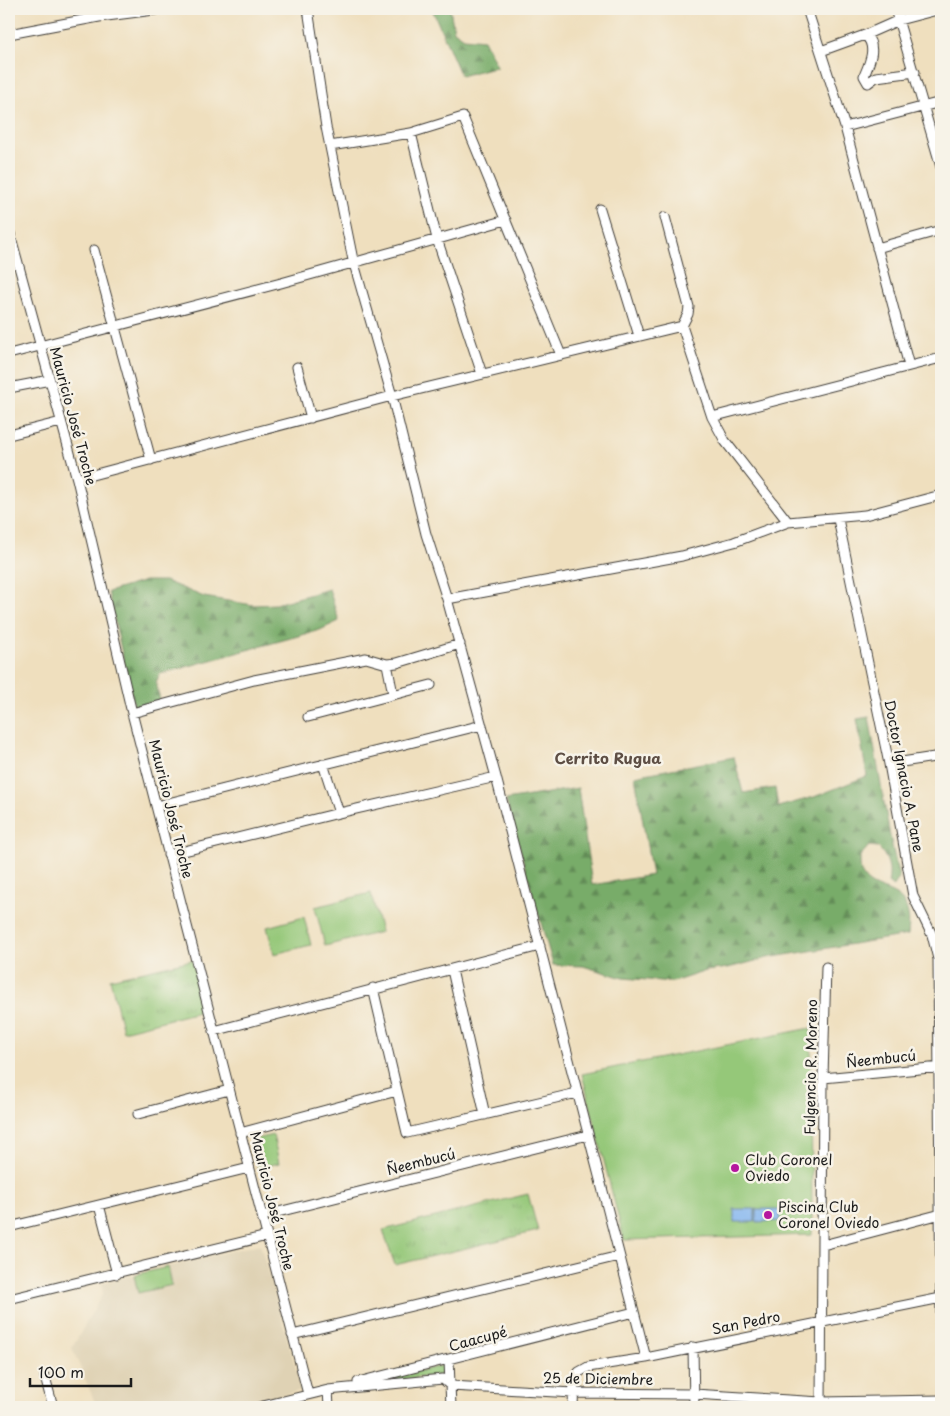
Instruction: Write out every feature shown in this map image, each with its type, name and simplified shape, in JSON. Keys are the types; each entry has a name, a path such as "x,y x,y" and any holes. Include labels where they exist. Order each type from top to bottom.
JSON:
{"street":[{"path":"9,34 100,17 162,9"},
{"path":"308,9 330,146 354,263 392,396 426,534 460,644 496,777 646,1358"},
{"path":"807,9 845,127 908,366"},
{"path":"895,9 915,72 941,167"},
{"path":"821,51 865,35 898,20 941,9"},
{"path":"865,35 869,39 872,57 864,76 868,83 876,77 915,72"},
{"path":"845,127 941,102"},
{"path":"330,146 411,133 464,117 561,355"},
{"path":"411,133 437,239 482,374"},
{"path":"600,209 639,336"},
{"path":"665,217 689,308 682,326 712,417 725,441 788,522"},
{"path":"9,354 354,263 506,220"},
{"path":"877,248 941,230"},
{"name":"Mauricio José Troche","path":"9,235 77,479 132,713 308,1394"},
{"path":"94,250 151,460"},
{"path":"77,479 392,396 682,326"},
{"path":"712,417 941,358"},
{"path":"297,367 311,418"},
{"path":"9,388 50,380"},
{"path":"9,435 61,422"},
{"path":"447,599 682,556 734,542 788,522 811,519 838,519 900,507 941,495"},
{"name":"Doctor Ignacio A. Pane","path":"838,519 889,764 913,896 937,935 940,1067 941,1322"},
{"path":"132,713 254,680 366,658 387,664 397,663 460,644"},
{"path":"387,664 393,694"},
{"path":"308,716 431,685"},
{"path":"156,806 482,725"},
{"path":"889,764 941,756"},
{"path":"323,764 339,812"},
{"path":"168,855 339,812 496,777"},
{"path":"214,1030 540,946"},
{"name":"Fulgencio R. Moreno","path":"821,1405 823,1078 826,967"},
{"path":"452,970 485,1114"},
{"path":"373,988 407,1133 577,1093"},
{"name":"Ñeembucú","path":"823,1078 940,1067"},
{"path":"138,1114 229,1090"},
{"path":"240,1133 397,1091"},
{"name":"Ñeembucú","path":"262,1216 588,1135"},
{"path":"9,1227 249,1168"},
{"path":"99,1205 117,1274"},
{"path":"823,1245 940,1215"},
{"path":"9,1299 267,1236"},
{"path":"292,1334 619,1256"},
{"name":"San Pedro","path":"572,1393 574,1380 579,1372 588,1367 646,1358 941,1298"},
{"name":"Caacupé","path":"328,1390 449,1361 634,1312"},
{"path":"693,1348 694,1407"},
{"path":"449,1361 452,1407"},
{"path":"45,1377 53,1407"},
{"name":"25 de Diciembre","path":"259,1407 328,1390 443,1379 451,1386 572,1393 694,1394 821,1405 941,1400"},
{"path":"328,1390 329,1407"},
{"path":"572,1393 573,1407"}],"shaded area":[{"path":"260,1244 302,1390 238,1407 97,1407 72,1348 103,1293 102,1283"}],"green space":[{"path":"432,9 450,9 454,31 464,38 484,40 497,66 461,76"},
{"path":"145,581 165,581 204,597 253,605 276,604 329,589 339,621 320,630 160,674 156,682 160,700 134,706 108,592"},
{"path":"869,717 899,878 893,887 888,883 888,864 878,847 869,846 860,856 861,872 866,880 874,886 899,897 905,905 908,917 908,935 767,958 728,968 706,971 673,982 623,978 583,966 553,965 506,800 578,788 592,885 652,875 635,776 734,757 743,793 775,788 778,807 814,797 867,776 857,719"},
{"path":"371,893 381,932 325,946 315,907"},
{"path":"304,917 311,945 274,954 267,927"},
{"path":"192,960 206,1010 123,1031 110,979"},
{"path":"811,1028 812,1235 624,1240 582,1074"},
{"path":"273,1135 279,1163 258,1168 251,1140"},
{"path":"528,1194 538,1231 395,1265 383,1230"},
{"path":"168,1267 172,1285 138,1293 134,1275"},
{"path":"445,1365 446,1374 366,1384"}],"water":[{"path":"734,1209 755,1209 755,1222 734,1222"},
{"name":"Piscina Club Coronel Oviedo","path":"756,1209 780,1209 780,1221 756,1222"}],"place":[{"name":"Club Coronel Oviedo","path":"735,1168"},
{"name":"Piscina Club Coronel Oviedo","path":"768,1215"}],"district":[{"name":"Cerrito Rugua","path":"608,759"}]}
